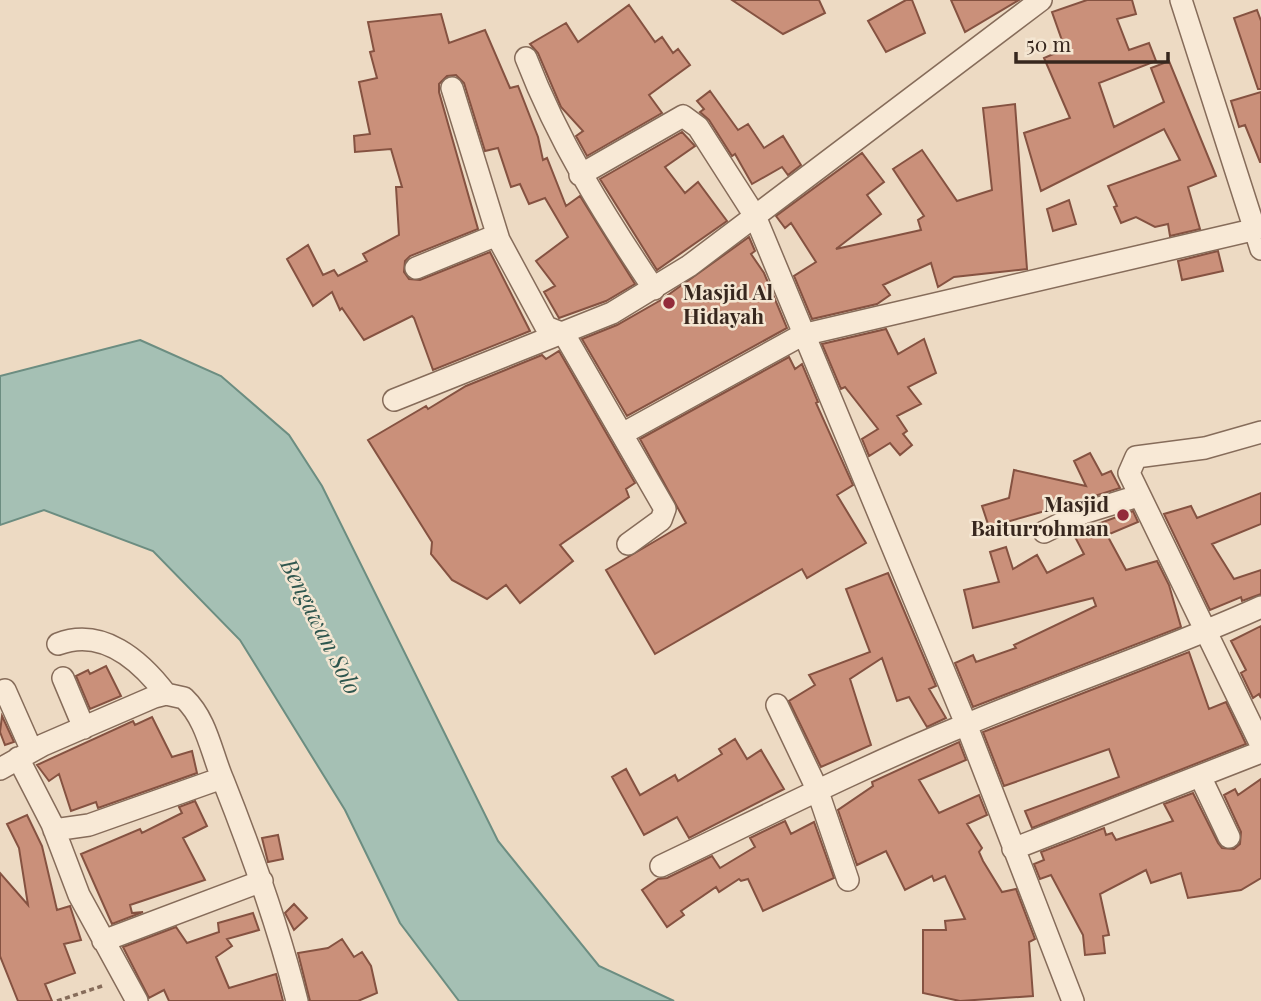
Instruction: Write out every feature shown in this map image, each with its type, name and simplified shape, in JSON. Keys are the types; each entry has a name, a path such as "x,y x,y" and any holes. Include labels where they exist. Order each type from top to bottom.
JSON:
{"street":[{"path":"394,400 564,334 612,313 654,289 689,267 1041,0"},
{"path":"624,433 802,335 1259,236 1181,0"},
{"path":"526,58 540,95 580,175 654,289"},
{"path":"452,88 497,235 546,327 564,334 624,433 665,509 661,520 628,544"},
{"path":"580,175 682,116 698,127 755,216 802,335 966,724 1073,1001"},
{"path":"416,268 497,235"},
{"path":"1261,432 1205,448 1136,457 1129,473 1204,633 1261,745"},
{"path":"1044,532 1083,513 1138,496"},
{"path":"661,866 817,789 966,724 1204,633 1261,607"},
{"path":"58,644 84,637 97,639 130,658 166,694 184,698 197,714 262,881 297,1001"},
{"path":"63,678 84,728"},
{"path":"0,692 5,690 17,759 54,830 69,874 123,978 138,1001"},
{"path":"17,759 166,694"},
{"path":"777,705 817,789 848,880"},
{"path":"1013,849 1261,752"},
{"path":"1200,776 1229,837"},
{"path":"54,830 89,825 222,778"},
{"path":"103,941 262,881"}],"path":[{"path":"58,1001 123,978"}],"water":[{"name":"Bengawan Solo","path":"140,340 221,376 289,435 322,486 498,841 599,966 674,1001 459,1001 400,923 345,810 240,640 153,551 44,510 0,525 0,376"}],"building":[{"path":"732,0 819,0 825,13 783,34"},
{"path":"906,0 912,0 925,33 886,52 868,21"},
{"path":"951,0 1019,0 965,32"},
{"path":"1087,0 1132,0 1136,14 1117,19 1129,50 1149,43 1156,61 1099,83 1114,127 1164,102 1151,68 1169,61 1216,176 1188,187 1200,229 1170,236 1168,224 1155,227 1136,217 1121,223 1114,207 1117,206 1108,186 1180,160 1164,129 1041,191 1024,133 1070,118 1044,58 1065,49 1052,12"},
{"path":"629,5 655,42 662,37 673,53 678,49 690,65 649,95 662,113 587,156 576,136 583,131 561,107 538,53 530,44 566,23 578,42"},
{"path":"1257,10 1261,21 1261,89 1258,89 1234,18"},
{"path":"441,14 449,43 485,30 510,88 518,86 538,137 543,160 547,158 566,206 580,196 635,284 606,301 559,318 544,292 555,286 536,261 568,237 545,198 529,204 520,184 511,187 498,148 485,151 464,83 456,75 447,76 439,84 439,92 478,229 410,256 405,261 404,272 409,279 420,280 490,252 530,331 433,370 412,316 364,340 342,308 340,310 332,292 313,306 287,259 308,245 323,275 334,270 338,276 367,261 363,254 399,235 396,187 402,187 391,149 355,152 354,136 370,134 359,82 377,78 370,52 374,51 368,22"},
{"path":"710,91 738,130 748,124 764,148 783,136 801,165 788,175 782,167 752,184 735,154 732,156 709,120 700,112 704,109 697,101"},
{"path":"1261,92 1260,162 1245,125 1239,127 1231,101"},
{"path":"1015,104 1027,269 954,277 938,287 931,263 883,285 890,295 877,304 812,319 794,276 816,262 791,223 785,228 776,216 862,153 884,182 867,195 881,214 836,249 921,230 918,220 924,216 893,169 922,150 957,201 992,190 983,108"},
{"path":"682,132 695,146 665,167 685,193 698,182 727,221 657,270 600,179"},
{"path":"1069,200 1076,224 1053,231 1047,209"},
{"path":"749,237 755,251 751,254 764,273 787,328 627,416 582,339 617,325 661,300"},
{"path":"1218,251 1223,271 1182,280 1178,261"},
{"path":"886,329 898,354 924,339 936,373 908,387 921,404 897,416 907,431 903,434 912,445 900,455 890,443 869,456 862,439 878,429 845,387 841,389 822,344"},
{"path":"559,351 635,483 626,489 629,497 560,545 573,561 520,603 506,585 487,599 452,580 431,554 432,542 368,440 466,386 542,355 546,359"},
{"path":"789,357 795,369 802,364 818,402 816,403 853,485 837,495 866,543 807,578 802,569 655,654 606,570 686,523 640,439"},
{"path":"1090,453 1102,475 1111,471 1120,488 1079,501 1054,513 1052,509 989,527 982,506 1009,498 1014,470 1086,486 1074,461"},
{"path":"1261,493 1261,524 1212,544 1234,579 1261,570 1261,594 1242,601 1241,597 1210,610 1164,514 1191,506 1197,518"},
{"path":"1133,511 1138,522 1107,535 1126,570 1157,561 1169,585 1181,627 973,707 955,663 973,655 976,662 1016,648 1014,645 1096,606 1093,598 973,628 964,590 999,582 990,552 1006,547 1013,569 1037,555 1047,573 1084,554 1073,533"},
{"path":"888,573 936,686 929,689 946,718 927,727 909,697 897,701 882,658 850,679 871,745 821,767 789,701 815,685 809,675 870,652 846,589"},
{"path":"1261,626 1261,698 1259,694 1253,698 1241,673 1246,670 1231,641"},
{"path":"1189,652 1209,709 1226,702 1246,744 1032,828 1025,811 1119,777 1109,749 1004,786 983,732"},
{"path":"106,666 121,696 90,709 76,676 88,670 90,674"},
{"path":"2,716 14,742 5,745 0,732"},
{"path":"152,717 172,757 192,751 197,773 98,808 96,802 71,811 59,774 49,781 37,765 133,721 135,725"},
{"path":"735,739 747,759 761,750 784,789 689,838 677,817 644,835 612,777 626,769 640,795 675,775 678,781 722,754 719,749"},
{"path":"959,742 966,760 919,780 939,813 979,795 987,815 967,824 982,848 979,852 983,861 1002,892 1016,889 1035,939 1029,942 1033,996 960,1001 923,993 923,930 946,930 945,921 965,919 945,876 934,881 932,876 905,890 886,851 857,865 838,810 873,786 872,782"},
{"path":"1261,779 1261,878 1241,890 1188,898 1181,873 1151,883 1146,870 1100,894 1109,935 1103,936 1105,953 1085,955 1083,935 1051,875 1040,879 1034,864 1044,860 1041,852 1104,828 1106,835 1112,833 1116,840 1173,821 1164,804 1193,793 1218,843 1222,848 1234,849 1240,844 1241,832 1224,795 1235,789 1238,795"},
{"path":"195,801 207,826 183,838 205,880 130,905 132,913 143,912 112,924 81,854 140,829 142,833 182,813 179,807"},
{"path":"27,815 42,846 57,910 70,906 81,940 64,944 75,973 45,984 52,1001 18,1001 0,956 0,873 28,905 19,848 7,824"},
{"path":"785,821 791,834 814,822 834,878 763,911 748,879 739,879 719,892 716,887 681,911 684,915 667,927 642,890 658,879 667,878 712,856 720,868 755,847 750,838"},
{"path":"278,835 283,859 268,862 262,838"},
{"path":"294,904 307,918 294,930 285,913"},
{"path":"253,913 259,930 227,939 232,946 216,957 229,988 276,974 283,1001 169,1001 164,990 149,998 123,947 176,927 187,943 219,932 218,923"},
{"path":"342,939 354,957 362,952 371,966 377,993 358,1001 310,1001 298,953 328,948"}],"place":[{"name":"Masjid Al Hidayah","path":"669,303"},
{"name":"Masjid Baiturrohman","path":"1123,515"}]}
